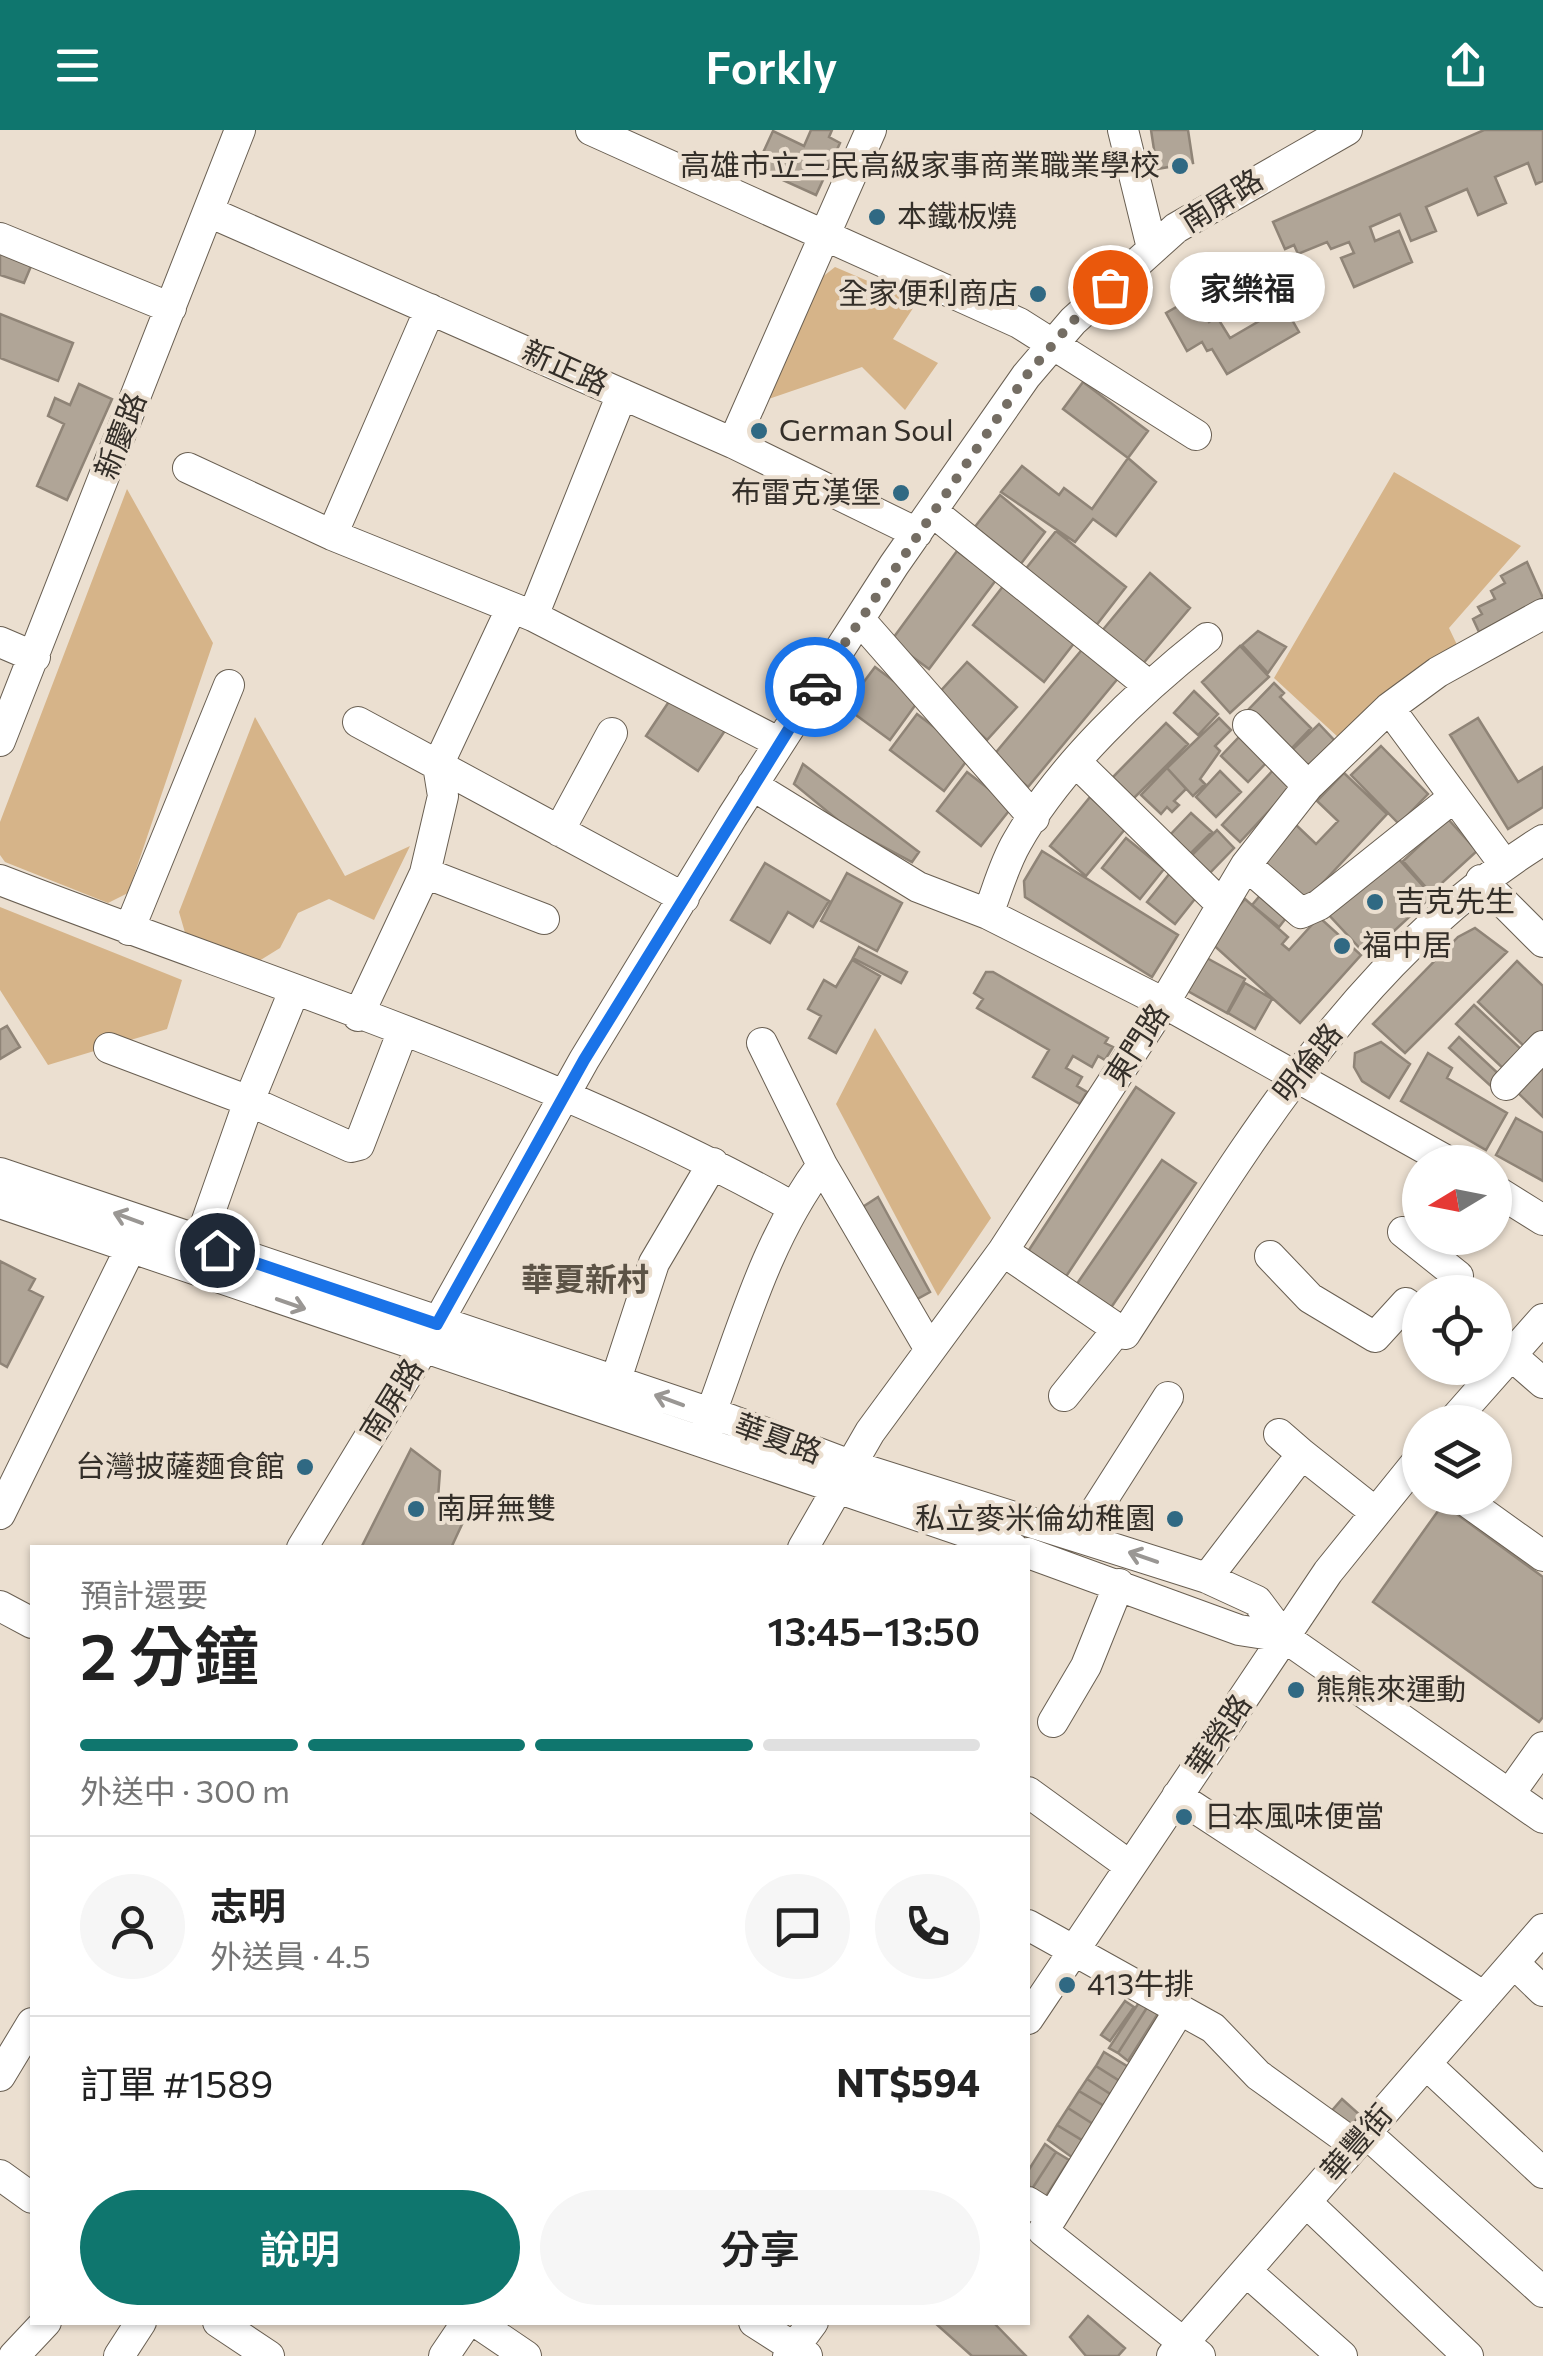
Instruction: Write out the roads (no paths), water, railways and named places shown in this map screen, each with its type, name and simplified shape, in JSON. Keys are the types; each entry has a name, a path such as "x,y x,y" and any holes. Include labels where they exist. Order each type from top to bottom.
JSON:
{"street":[{"name":"新慶路","path":"0,741 240,130"},
{"path":"591,130 1019,323 1196,436"},
{"path":"733,444 871,130"},
{"path":"1123,130 1152,248"},
{"name":"南屏路","path":"311,1545 564,1095 752,784 925,522 1050,346 1152,248 1229,194 1347,130"},
{"name":"新正路","path":"209,212 733,444 925,522 1148,685"},
{"path":"0,238 171,308"},
{"path":"332,535 430,308"},
{"path":"358,1016 426,873 442,796 438,765 522,613 622,394"},
{"path":"188,468 332,535 522,613 778,742"},
{"name":"東門路","path":"805,1545 844,1476 929,1348 1003,1250 1164,1003 1246,865 1308,786 1389,708 1438,672 1543,614"},
{"path":"860,620 1034,818"},
{"path":"988,914 1016,843 1077,764 1148,685 1208,638"},
{"path":"0,642 34,657"},
{"path":"129,930 229,685"},
{"path":"1389,708 1454,797 1492,872 1543,942"},
{"path":"358,722 684,898"},
{"path":"1248,725 1308,786"},
{"path":"559,830 612,733"},
{"path":"1077,764 1221,904"},
{"path":"752,784 918,887 988,914 1164,1003 1419,1145"},
{"path":"1246,865 1301,912 1319,905 1454,797"},
{"name":"明倫路","path":"1064,1396 1121,1331 1293,1077 1374,981 1492,872 1543,840"},
{"path":"426,873 544,919"},
{"path":"0,880 564,1095 713,1163 791,1206"},
{"path":"194,1256 249,1101 294,992"},
{"path":"108,1048 249,1101 351,1147 359,1144 402,1033"},
{"path":"762,1043 822,1165 929,1348"},
{"path":"1506,1085 1543,1046"},
{"path":"611,1395 654,1263 713,1163"},
{"path":"705,1428 736,1334 791,1206 822,1165"},
{"name":"華夏路","path":"0,1173 194,1256 844,1476 1006,1545"},
{"path":"1512,1201 1543,1220"},
{"name":"華夏路","path":"0,1203 130,1250 194,1256"},
{"path":"0,1514 130,1250"},
{"path":"1003,1250 1121,1331"},
{"path":"1434,1255 1457,1275"},
{"path":"1270,1256 1310,1298 1375,1337 1402,1307"},
{"path":"1512,1351 1543,1319"},
{"path":"1512,1370 1543,1383"},
{"path":"1466,1405 1483,1385"},
{"path":"1080,1535 1168,1397"},
{"path":"1207,1578 1290,1444 1375,1512"},
{"name":"華夏路","path":"844,1476 1080,1535 1207,1578 1257,1601 1284,1637"},
{"name":"華榮路","path":"1030,2016 1284,1637 1402,1481"},
{"path":"1486,1515 1543,1556"},
{"path":"1030,1553 1239,1630 1284,1637 1512,1792 1543,1818"},
{"path":"1053,1722 1086,1666 1119,1584"},
{"path":"0,1606 30,1622"},
{"path":"1512,1792 1543,1747"},
{"path":"1030,1793 1130,1866"},
{"path":"1177,1796 1484,1997"},
{"path":"1030,1926 1212,2028 1258,2076 1360,2139 1543,2292"},
{"name":"華豐街","path":"1185,2351 1246,2271 1543,1929"},
{"path":"1514,1963 1543,1991"},
{"path":"1180,2009 1041,2217 1185,2351"},
{"path":"0,2076 30,2031"},
{"path":"1426,2064 1543,2173"},
{"path":"0,2175 30,2197"},
{"path":"1306,2202 1468,2356"},
{"path":"1246,2271 1342,2356"},
{"path":"14,2356 43,2325"},
{"path":"119,2356 139,2325"},
{"path":"222,2325 269,2356"},
{"path":"444,2356 464,2325"},
{"path":"480,2325 526,2356"},
{"path":"758,2325 796,2353 811,2325"}],"place":[{"name":"高雄市立三民高級家事商業職業學校","path":"1180,166"},
{"name":"本鐵板燒","path":"877,217"},
{"name":"家樂福","path":"1110,287"},
{"name":"全家便利商店","path":"1038,294"},
{"name":"German Soul","path":"759,431"},
{"name":"布雷克漢堡","path":"901,493"},
{"name":"吉克先生","path":"1375,902"},
{"name":"福中居","path":"1342,946"},
{"name":"台灣披薩麵食館","path":"305,1467"},
{"name":"南屏無雙","path":"416,1509"},
{"name":"私立麥米倫幼稚園","path":"1175,1519"},
{"name":"熊熊來運動","path":"1296,1690"},
{"name":"日本風味便當","path":"1184,1817"},
{"name":"413牛排","path":"1067,1985"}],"district":[{"name":"華夏新村","path":"585,1280"}]}
